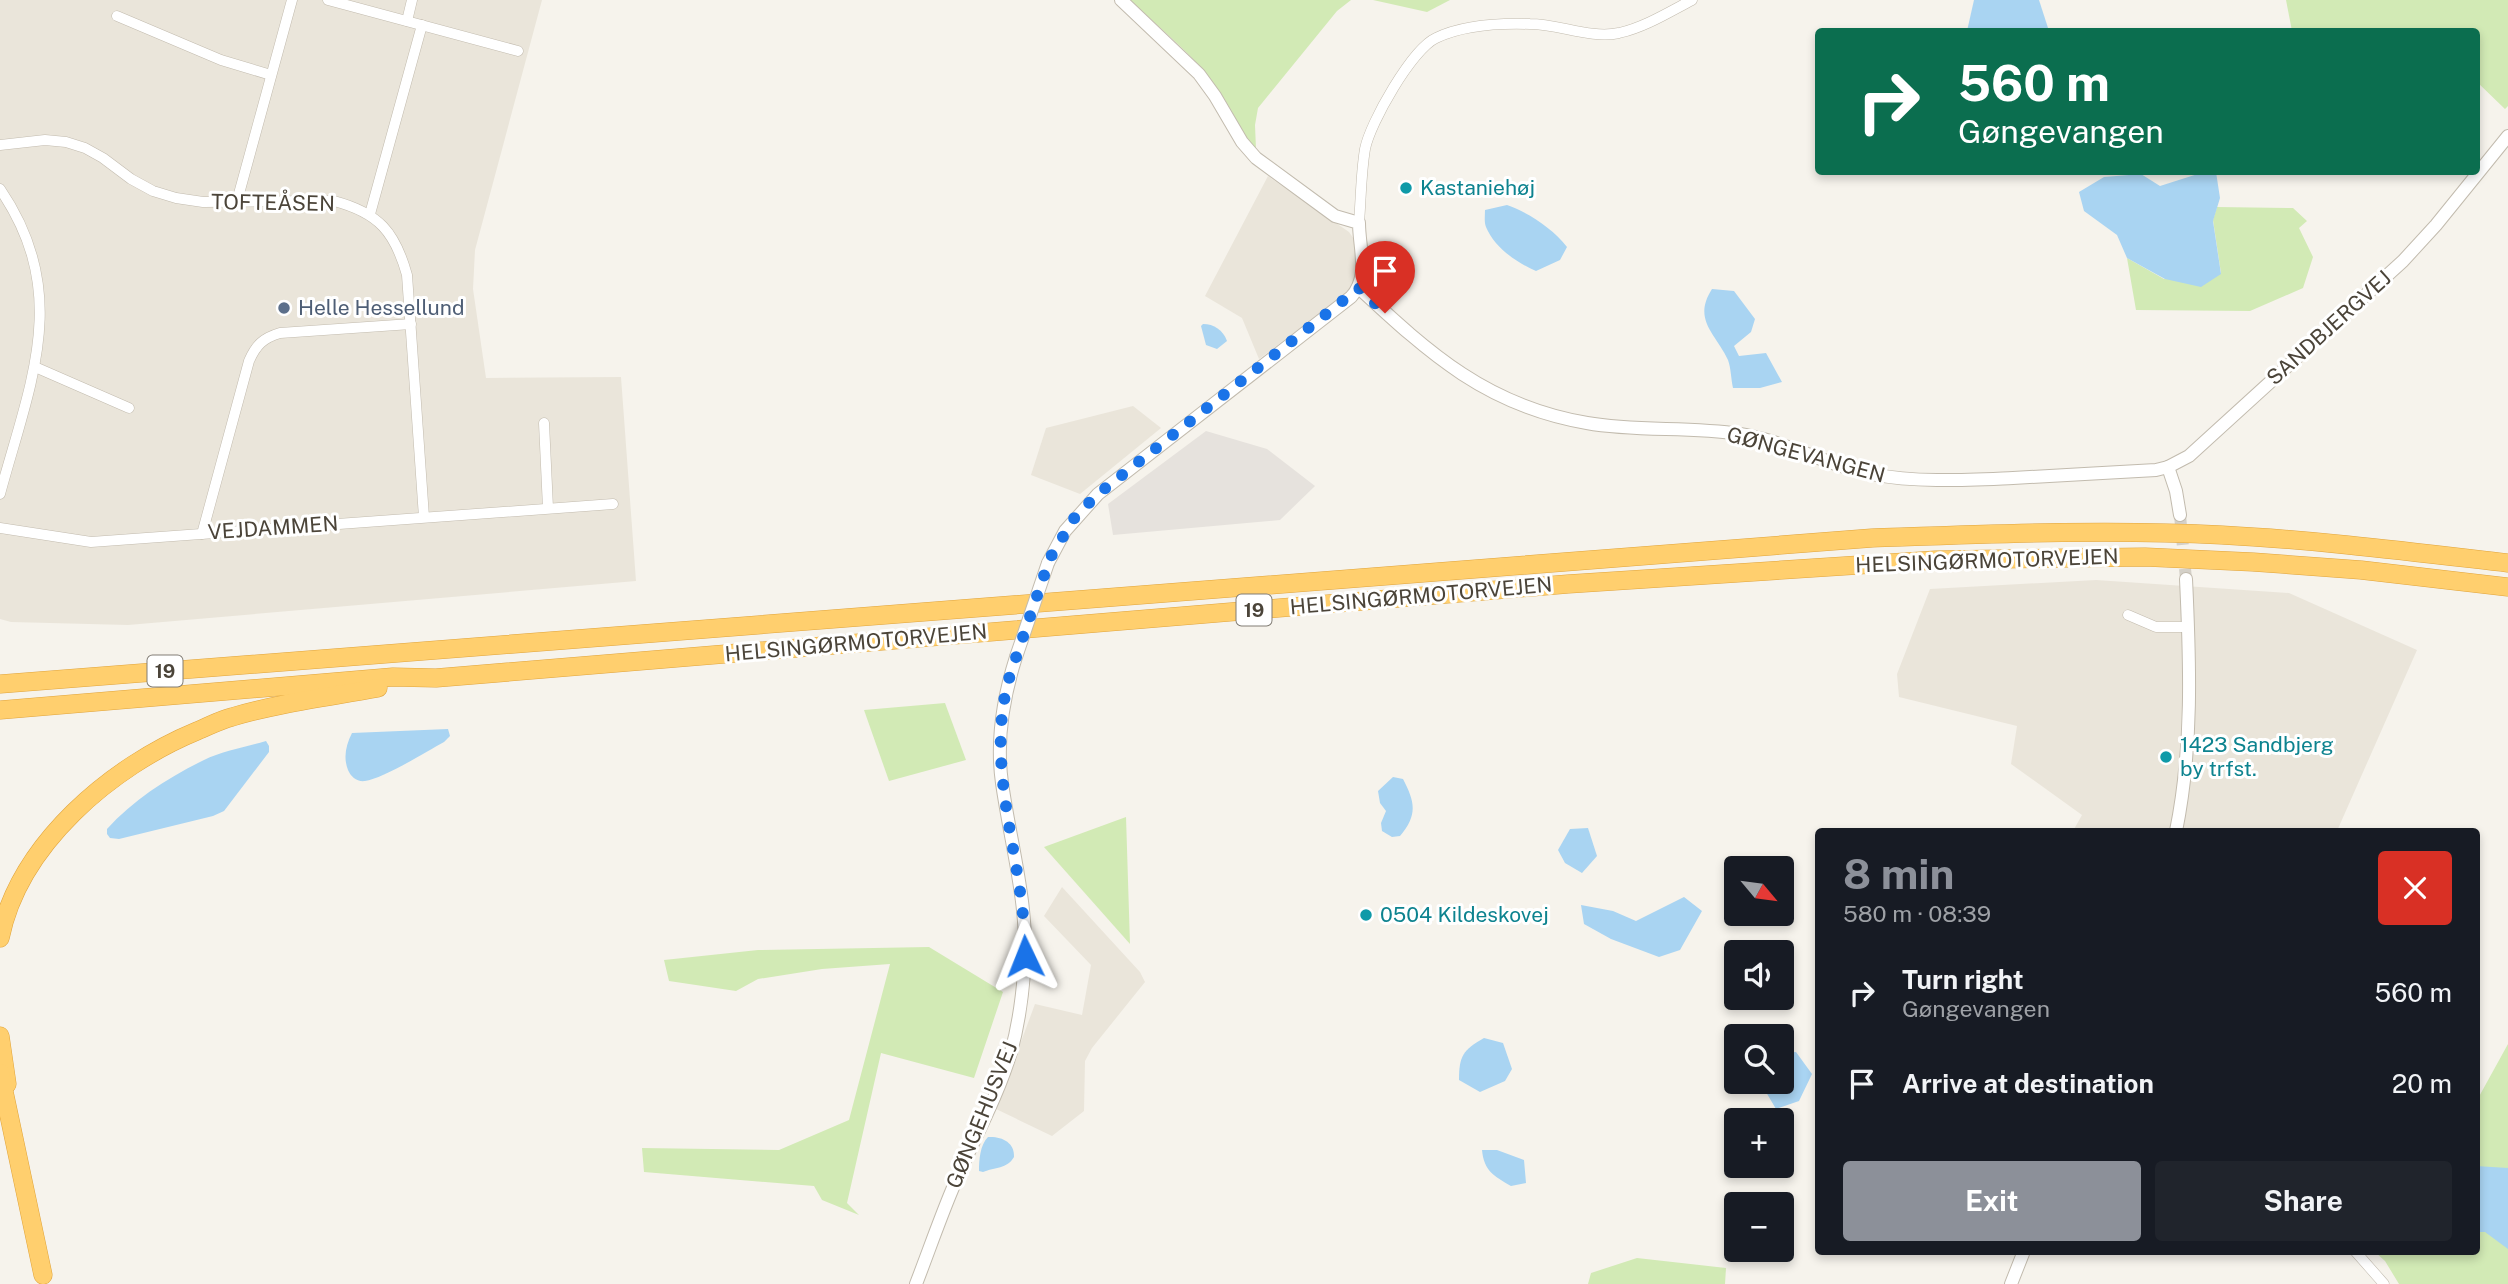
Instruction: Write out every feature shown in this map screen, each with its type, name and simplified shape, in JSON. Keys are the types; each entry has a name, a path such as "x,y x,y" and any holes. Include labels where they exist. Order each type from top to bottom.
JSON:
{"highway":[{"name":"HELSINGØRMOTORVEJEN","path":"0,684 1872,538 2029,532 2140,532 2321,541 2508,563"},
{"path":"2452,557 2508,556"},
{"name":"HELSINGØRMOTORVEJEN","path":"0,710 393,677 436,678 1568,584 1936,560 2145,557 2253,562 2361,570 2508,587"},
{"path":"0,938 14,894 29,867 54,834 124,769 177,739 230,717 436,678"},
{"path":"0,1035 16,1145"},
{"path":"0,1073 45,1279"},
{"path":"0,1114 45,1279"}],"street":[{"path":"237,201 292,0"},
{"path":"328,0 518,51"},
{"path":"407,21 412,0"},
{"path":"1121,0 1199,74 1242,142 1256,158 1335,216 1359,223"},
{"path":"1359,288 1362,272 1359,223 1366,146 1374,125 1420,50 1435,38 1472,28 1519,23 1544,24 1597,34 1618,33 1639,27 1692,0"},
{"path":"117,16 221,60 271,75"},
{"path":"370,214 422,25"},
{"name":"SANDBJERGVEJ","path":"2480,171 2508,136"},
{"name":"TOFTEÅSEN","path":"0,145 66,142 94,153 153,191 176,198 203,202 334,201 370,214 387,230 400,249 407,275 424,517"},
{"name":"SANDBJERGVEJ","path":"2168,467 2189,456 2403,261 2476,175"},
{"path":"0,189 27,236 37,270 41,300 41,330 35,367 0,494"},
{"name":"GØNGEVANGEN","path":"1359,288 1420,345 1453,370 1489,391 1528,408 1568,419 1632,428 1742,434 1837,466 1906,480 1950,481 2156,470 2168,467"},
{"name":"GØNGEHUSVEJ","path":"916,1284 952,1191 1002,1077 1011,1052 1022,994 1025,942 1022,896 1002,782 1000,753 1006,687 1048,563 1070,524 1098,494 1359,288"},
{"path":"202,534 249,361 256,346 267,337 280,333 411,324"},
{"path":"35,367 129,408"},
{"path":"544,423 548,508"},
{"path":"2168,467 2180,515"},
{"name":"VEJDAMMEN","path":"0,528 91,542 613,503"},
{"path":"2177,828 2182,804 2191,698 2186,579"},
{"path":"2129,615 2156,627 2188,626"},
{"path":"2011,1284 2022,1255"},
{"path":"2359,1255 2384,1284"}],"shaded area":[{"path":"0,0 542,0 475,250 473,289 486,378 621,377 636,581 128,625 11,622 0,619"},
{"path":"1268,176 1349,232 1356,242 1358,261 1353,288 1259,359 1242,318 1205,296"},
{"path":"1133,406 1161,428 1080,494 1031,475 1046,428"},
{"path":"1206,431 1267,449 1315,486 1280,520 1113,535 1108,504"},
{"path":"2096,580 2289,593 2417,650 2338,828 2075,828 2082,815 2011,764 2017,726 1899,697 1897,674 1930,589"},
{"path":"1062,887 1140,972 1145,982 1092,1048 1085,1061 1084,1111 1052,1136 996,1109 1035,1004 1082,1015 1091,965 1044,916"}],"green space":[{"path":"1130,0 1351,0 1337,11 1258,108 1255,125 1256,149 1212,81"},
{"path":"1373,0 1450,0 1427,12"},
{"path":"2286,0 2508,0 2508,106 2505,109 2480,85 2480,28 2291,28"},
{"path":"2217,207 2293,208 2307,221 2299,228 2313,257 2303,288 2250,311 2136,310 2127,258 2164,279 2221,273 2213,220"},
{"path":"945,703 966,760 889,781 864,710"},
{"path":"1126,817 1130,944 1044,847"},
{"path":"929,947 1003,992 974,1078 881,1053 847,1203 859,1215 822,1200 814,1186 644,1172 642,1148 779,1150 849,1120 890,964 822,969 758,979 736,991 669,981 664,960 758,950"},
{"path":"2508,1044 2508,1284 2399,1284 2378,1255 2480,1255 2480,1095"},
{"path":"1637,1258 1726,1268 1725,1284 1588,1284 1591,1273"}],"water":[{"path":"1974,0 2039,0 2048,28 1968,28"},
{"path":"2129,175 2143,175 2160,186 2195,175 2216,175 2220,198 2213,221 2221,274 2201,287 2165,279 2127,258 2117,235 2084,211 2079,192 2104,177"},
{"path":"1507,205 1540,222 1561,240 1567,247 1560,260 1536,271 1521,264 1500,248 1486,227 1485,210"},
{"path":"1712,289 1734,291 1755,319 1751,332 1734,346 1739,356 1766,353 1782,382 1760,388 1733,388 1728,360 1705,318 1706,300"},
{"path":"1203,324 1218,328 1227,341 1217,349 1206,345 1201,326"},
{"path":"448,729 450,736 444,742 373,779 359,781 348,770 346,751 352,733"},
{"path":"266,741 269,752 224,811 119,839 110,838 107,834 107,829 128,808 178,774 211,757"},
{"path":"1393,777 1403,779 1413,808 1406,828 1400,836 1392,837 1382,831 1381,823 1386,811 1380,803 1378,791"},
{"path":"1588,828 1597,856 1582,873 1565,863 1558,850 1570,829"},
{"path":"1684,897 1702,911 1680,950 1659,957 1611,939 1584,924 1581,905 1613,911 1636,921"},
{"path":"1484,1038 1503,1043 1512,1069 1505,1081 1480,1092 1459,1080 1459,1072 1464,1054"},
{"path":"1794,1052 1812,1074 1799,1101 1775,1108 1767,1094 1794,1094"},
{"path":"988,1137 1010,1144 1014,1157 1004,1166 983,1172 979,1171 980,1158 983,1144"},
{"path":"1482,1150 1497,1150 1524,1160 1526,1183 1511,1186 1495,1176 1485,1163"},
{"path":"2480,1166 2508,1168 2508,1249 2485,1232 2480,1232"}],"tunnel":[{"path":"2180,515 2186,579"}],"place":[{"name":"Kastaniehøj","path":"1406,188"},
{"name":"Helle Hessellund","path":"284,308"},
{"name":"1423 Sandbjerg by trfst.","path":"2166,757"},
{"name":"0504 Kildeskovej","path":"1366,915"}],"route":[{"path":"1025,956 1022,896 1002,782 1001,723 1006,687 1048,563 1065,531 1098,494 1351,297 1359,288 1385,313"}]}
